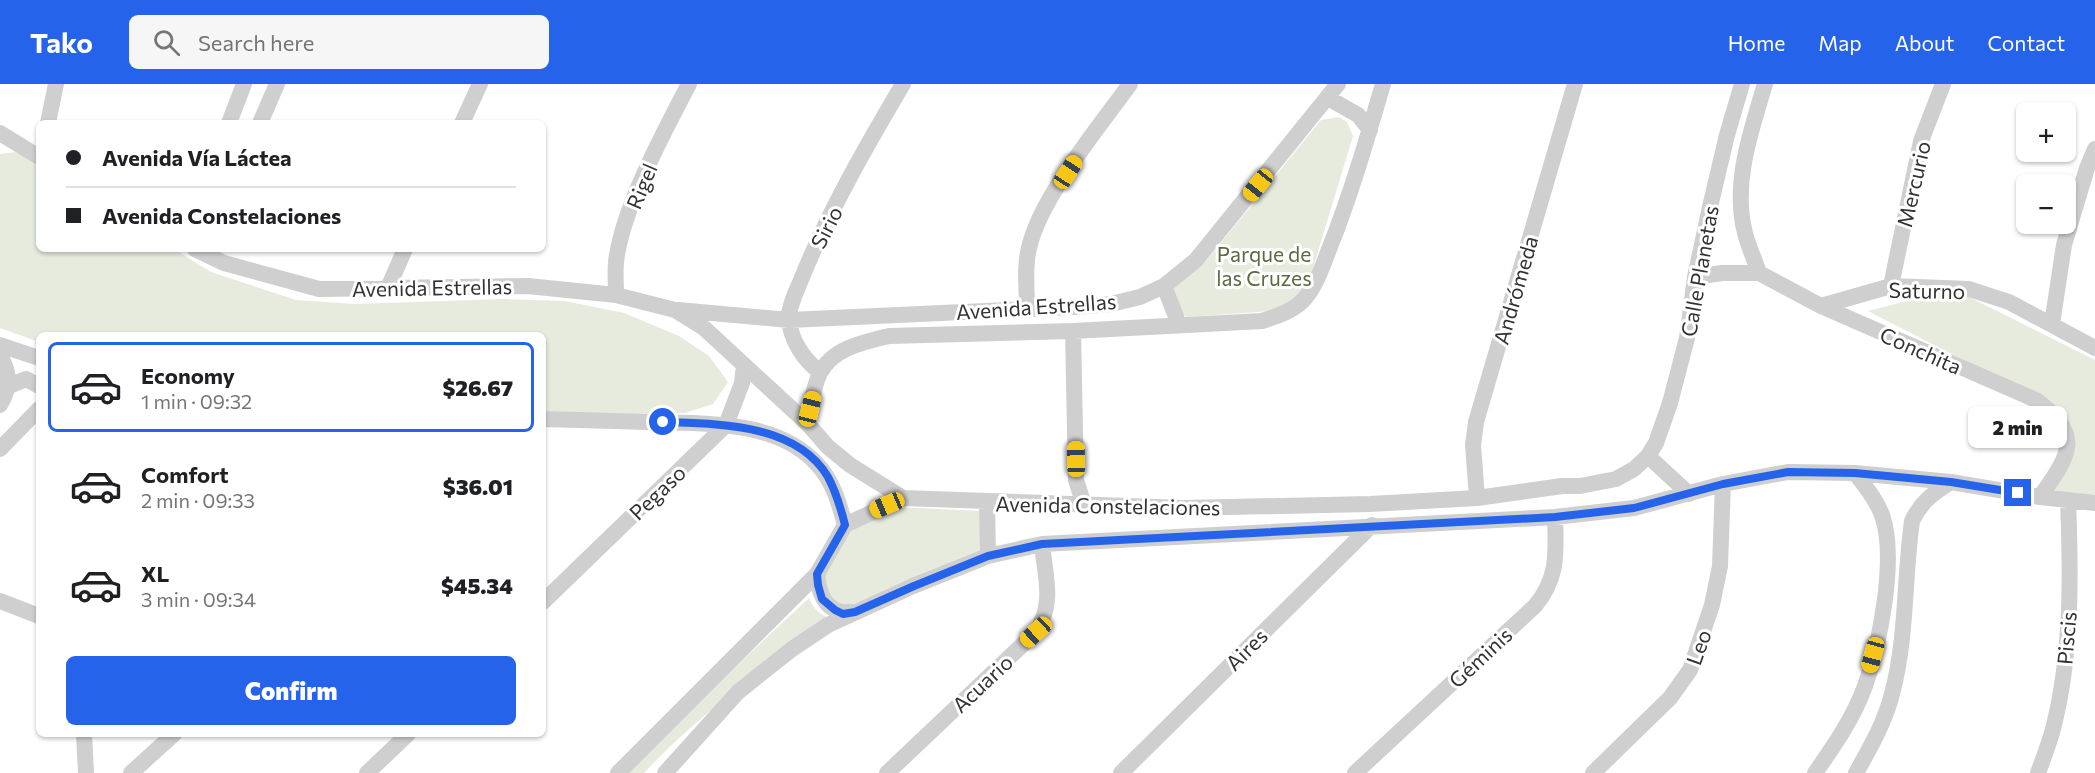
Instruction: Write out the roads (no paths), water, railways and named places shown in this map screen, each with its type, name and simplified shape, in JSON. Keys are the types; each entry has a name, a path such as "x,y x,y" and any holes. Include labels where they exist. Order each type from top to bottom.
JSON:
{"street":[{"path":"49,120 56,84"},
{"path":"230,120 244,84"},
{"path":"261,120 277,84"},
{"path":"463,120 480,84"},
{"name":"Rigel","path":"616,295 616,264 626,224 646,171 689,84"},
{"name":"Sirio","path":"789,320 791,307 815,246 903,84"},
{"path":"1027,308 1026,269 1034,232 1057,188 1130,84"},
{"name":"Avenida Estrellas","path":"208,252 319,290 528,286 616,295 675,310 789,320 1111,304 1140,297 1164,286 1196,260 1338,84"},
{"name":"Avenida Estrellas","path":"820,372 835,357 849,348 862,342 889,336 1073,331 1262,321 1286,312 1305,298 1316,281 1345,210 1383,84"},
{"name":"Andrómeda","path":"1477,498 1473,446 1476,422 1575,84"},
{"name":"Calle Planetas","path":"1648,456 1661,432 1687,338 1695,277 1727,135 1742,84"},
{"name":"Calle Planetas","path":"1759,273 1745,233 1740,194 1748,141 1766,84"},
{"name":"Mercurio","path":"1891,286 1921,141 1943,84"},
{"path":"1328,98 1358,115 1370,130"},
{"path":"2,135 36,155"},
{"path":"2052,324 2064,245 2095,149"},
{"path":"388,288 404,252"},
{"name":"Conchita","path":"1695,277 1722,273 1759,273 1821,306 2036,400 2053,413 2064,427 2067,441 2066,455 2059,470 2040,497"},
{"path":"1164,286 1179,324"},
{"name":"Saturno","path":"1821,306 1891,286 1969,289 2009,302 2095,348"},
{"name":"Avenida Estrellas","path":"675,310 704,328 807,423 828,447 850,465 903,498"},
{"path":"789,320 800,353 820,372 807,423"},
{"path":"1073,331 1076,480 1084,505"},
{"path":"0,345 36,357"},
{"path":"0,356 8,376 9,386 0,405"},
{"name":"Pegaso","path":"546,600 726,425 742,383 744,365"},
{"path":"9,386 26,380 36,385"},
{"path":"0,449 36,412"},
{"path":"546,419 726,425 771,435 799,448 816,462 836,492 845,525 817,574 618,773"},
{"path":"1648,456 1689,495"},
{"name":"Avenida Constelaciones","path":"845,525 903,498 1195,508 1370,504 1477,498 1562,486 1580,486 1616,479 1634,469 1648,456"},
{"name":"Avenida Constelaciones","path":"665,773 738,692 792,649 828,625 988,556 1042,544 1555,517 1634,508 1723,484 1788,472 1855,473 1951,482 2040,497 2095,503"},
{"path":"1815,773 1850,719 1865,686 1879,630 1883,602 1887,551 1886,530 1869,490 1855,473"},
{"path":"1856,773 1883,720 1892,694 1901,643 1912,521 1920,505 1934,492 1951,482"},
{"name":"Leo","path":"1593,773 1670,698 1690,670 1712,605 1720,566 1723,484"},
{"name":"Piscis","path":"2038,773 2052,730 2062,680 2069,606 2068,500"},
{"path":"987,502 988,556"},
{"name":"Géminis","path":"1355,773 1535,606 1554,573 1555,517"},
{"name":"Aires","path":"1121,773 1372,525"},
{"name":"Acuario","path":"887,773 1036,632 1042,622 1049,599 1045,583 1042,544"},
{"path":"817,574 822,599 843,614 855,612"},
{"path":"0,601 36,615"},
{"path":"84,737 86,773"},
{"path":"131,773 171,737"},
{"path":"367,773 405,737"}],"park label":[{"name":"Parque de las Cruzes","path":"1264,265"}]}
